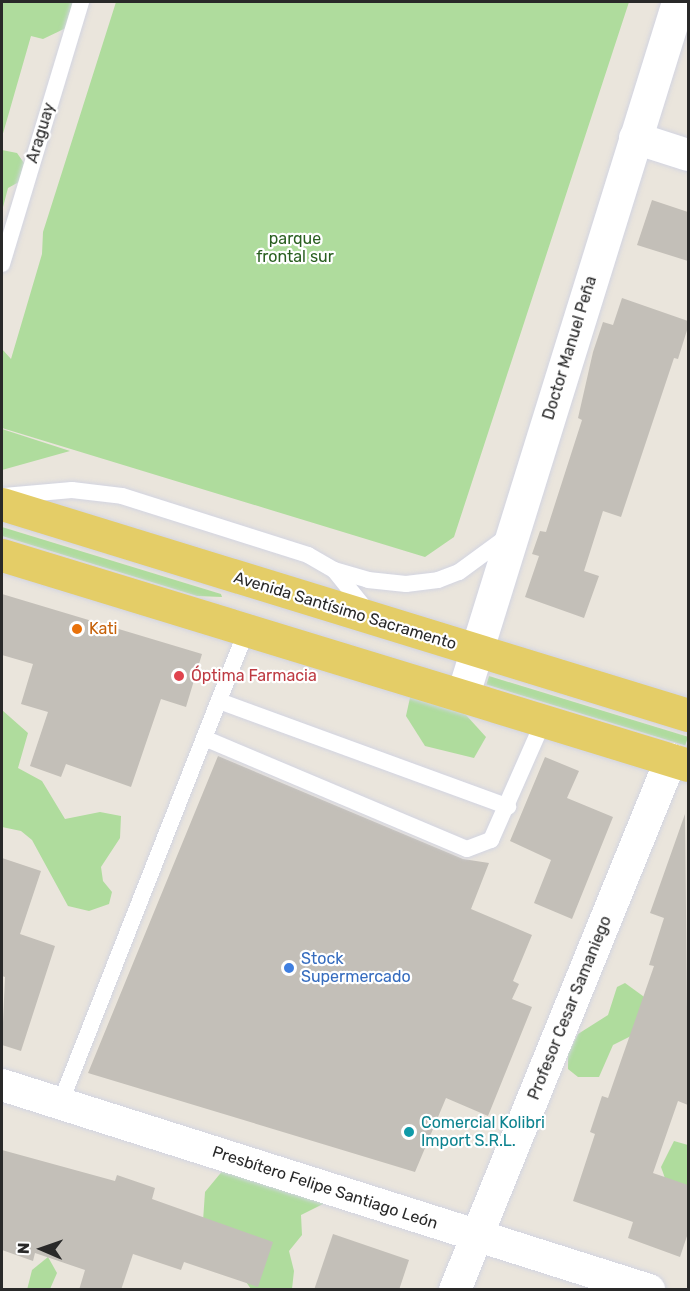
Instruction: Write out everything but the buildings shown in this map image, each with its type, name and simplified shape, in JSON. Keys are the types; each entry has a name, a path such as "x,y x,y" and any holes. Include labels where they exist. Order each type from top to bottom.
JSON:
{"main road":[{"name":"Avenida Santísimo Sacramento","path":"2,504 476,652 688,715"},
{"path":"2,555 680,762"}],"street":[{"name":"Doctor Manuel Peña","path":"463,694 678,2"},
{"path":"635,138 688,155"},
{"name":"Profesor Cesar Samaniego","path":"455,1290 680,762"},
{"name":"Presbítero Felipe Santiago León","path":"2,1085 649,1290"}],"lane":[{"name":"Araguay","path":"2,264 81,2"},
{"path":"2,497 72,490 122,495 309,555 334,570 368,580 406,584 438,579 459,572 513,532"},
{"path":"334,570 374,620"},
{"path":"60,1104 247,629"},
{"path":"219,701 508,807"},
{"path":"204,738 468,849 491,840 508,807 544,720"}],"green space":[{"path":"2,2 77,2 66,28 43,39 31,36 2,137"},
{"name":"parque frontal sur","path":"116,2 629,2 454,537 425,557 2,428 2,349 11,359 42,254 43,232"},
{"path":"2,150 17,153 24,163 19,182 8,188 2,211"},
{"path":"2,429 70,451 2,470"},
{"path":"2,527 221,594 222,597 197,596 2,536"},
{"path":"489,676 688,737 685,745 486,685"},
{"path":"411,693 442,700 466,715 486,737 474,758 425,746 406,716"},
{"path":"2,710 28,733 18,768 42,781 65,819 100,812 121,816 120,838 101,867 103,881 112,892 109,904 89,911 68,906 32,840 21,831 2,827"},
{"path":"625,983 647,999 637,1033 613,1045 599,1077 578,1077 568,1069 568,1054 578,1034 608,1015 617,987"},
{"path":"674,1141 688,1145 688,1201 666,1181 661,1167"},
{"path":"224,1169 325,1203 301,1215 302,1235 289,1251 294,1271 292,1289 251,1289 203,1221 205,1192"},
{"path":"48,1257 57,1273 50,1289 27,1290 32,1270"}],"place":[{"name":"Kati","path":"77,629"},
{"name":"Óptima Farmacia","path":"179,676"},
{"name":"Stock Supermercado","path":"289,968"},
{"name":"Comercial Kolibri Import S.R.L.","path":"409,1132"}]}
